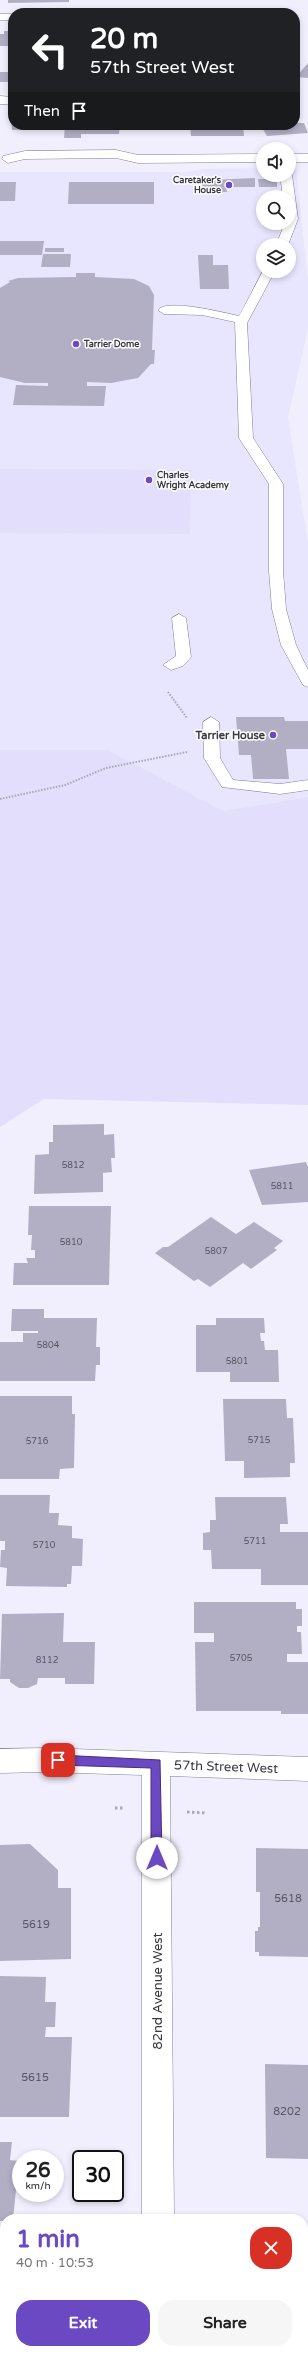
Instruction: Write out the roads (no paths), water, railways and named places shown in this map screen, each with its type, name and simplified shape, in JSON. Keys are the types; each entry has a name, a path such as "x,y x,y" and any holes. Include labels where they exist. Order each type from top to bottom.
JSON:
{"street":[{"path":"4,159 26,163 118,163 138,159 256,158"},
{"path":"296,158 308,158"},
{"name":"57th Street West","path":"0,1761 44,1760 308,1769"},
{"name":"82nd Avenue West","path":"156,1764 158,2214"}],"lane":[{"path":"285,238 292,219 287,182"},
{"path":"265,278 242,320 246,438 250,448 276,484 276,592 281,627 298,667 308,682"},
{"path":"164,310 202,311 242,320"},
{"path":"171,665 178,664 184,657 179,618"},
{"path":"210,722 212,758 228,784 280,788 308,785"}],"place":[{"name":"Caretaker's House","path":"229,185"},
{"name":"Tarrier Dome","path":"76,344"},
{"name":"Charles Wright Academy","path":"149,480"},
{"name":"Tarrier House","path":"273,735"}]}
